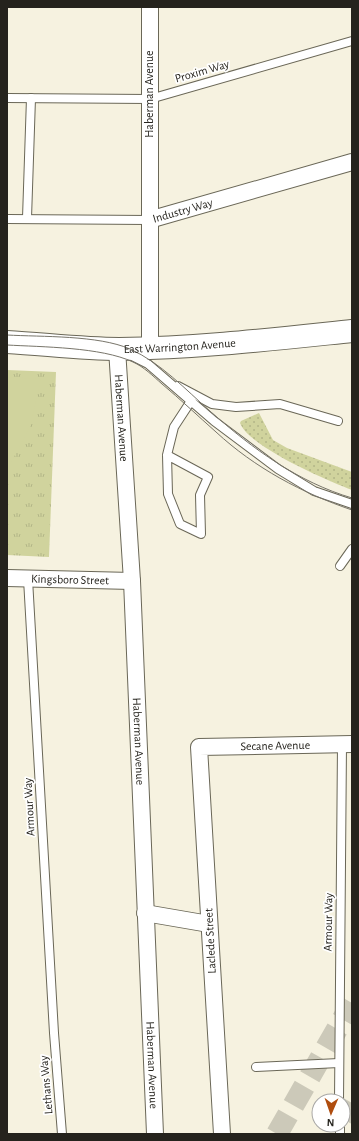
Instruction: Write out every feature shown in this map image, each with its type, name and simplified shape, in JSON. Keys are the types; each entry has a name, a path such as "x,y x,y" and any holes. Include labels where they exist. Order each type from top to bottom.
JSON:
{"main road":[{"name":"East Warrington Avenue","path":"7,342 117,349 150,348 239,342 352,331"}],"street":[{"name":"Haberman Avenue","path":"150,7 150,348"},
{"name":"Industry Way","path":"149,220 352,162"},
{"name":"Haberman Avenue","path":"117,349 132,581 155,1134"},
{"name":"Kingsboro Street","path":"7,578 132,581"},
{"name":"Secane Avenue","path":"199,748 347,744"},
{"name":"Laclede Street","path":"199,748 222,1134"},
{"path":"145,913 209,924"}],"lane":[{"name":"Proxim Way","path":"7,98 150,99 352,41"},
{"path":"27,218 31,98"},
{"name":"Industry Way","path":"7,218 149,220"},
{"path":"117,349 148,364 191,401 278,469 314,491 352,504"},
{"path":"170,382 212,404 236,407 280,404 338,421"},
{"path":"167,455 208,477 200,495 201,534 180,524 168,494 167,455 174,426 191,401"},
{"path":"340,566 352,549"},
{"name":"Armour Way","path":"28,579 54,1033"},
{"name":"Armour Way","path":"339,1093 338,1063 347,744"},
{"name":"Lethans Way","path":"54,1033 62,1134"},
{"path":"256,1067 338,1063"}],"green space":[{"path":"7,370 56,372 49,557 7,555"},
{"path":"7,377 41,379 30,427 7,470"},
{"path":"259,413 273,440 287,448 352,472 352,490 290,462 258,442 246,432 240,423 241,421"}],"tunnel":[{"path":"277,1134 352,1003"}],"tram line":[{"path":"7,335 86,339 117,344 130,349 162,369 227,426 277,463 313,483 352,498"},
{"path":"7,345 54,347 105,353 133,362 141,366 152,375 231,445 263,468 315,496 352,510"}]}
